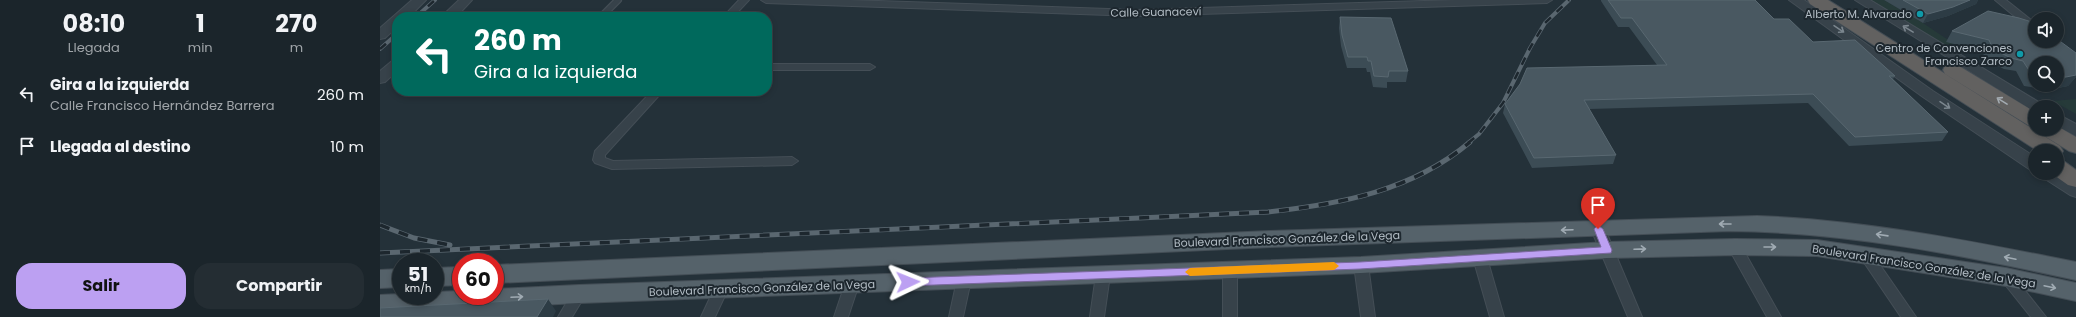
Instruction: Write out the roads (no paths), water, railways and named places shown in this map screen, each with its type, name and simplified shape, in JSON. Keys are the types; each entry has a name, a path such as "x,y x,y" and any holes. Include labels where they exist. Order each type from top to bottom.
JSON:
{"highway":[{"path":"1816,0 1884,44 2029,144"},
{"path":"1838,0 2028,117"},
{"path":"1884,44 1903,63 1922,77 2028,148"},
{"path":"2060,136 2076,146"}],"main road":[{"name":"Boulevard Francisco González de la Vega","path":"504,274 640,269 1340,236 1598,229 1725,223 1853,231 1922,241 2076,271"},
{"name":"Boulevard Francisco González de la Vega","path":"380,304 579,294 1360,265 1607,250 1735,247 1816,248 2006,277 2076,292"},
{"path":"380,279 392,278"}],"street":[{"path":"407,12 420,0"},
{"path":"453,12 466,0"},
{"path":"733,12 744,0"},
{"name":"Calle Guanaceví","path":"766,0 1137,13 1473,1 1547,0"},
{"path":"1795,0 1850,37 1928,94 2028,159"},
{"path":"1861,0 2028,102"},
{"path":"2000,0 2028,22"},
{"path":"380,35 392,24"},
{"path":"772,67 870,67"},
{"path":"380,79 392,68"},
{"path":"653,96 598,154 599,160 612,166 792,161"},
{"path":"2064,123 2076,131"},
{"path":"2064,171 2076,191"},
{"path":"1598,229 1635,317"},
{"path":"1735,247 1774,317"},
{"path":"1866,255 1909,317"},
{"path":"1480,258 1496,317"},
{"path":"1360,265 1368,317"},
{"path":"1230,270 1230,317"},
{"path":"1097,317 1103,275"},
{"path":"2006,277 2039,317"},
{"path":"956,317 964,280"},
{"path":"841,317 852,284"},
{"path":"708,317 721,289"},
{"path":"565,317 579,294"}],"lane":[{"path":"606,12 618,0"}],"railway":[{"path":"422,12 435,0"},
{"path":"1468,143 1479,134 1503,103 1530,48 1545,23 1569,0"},
{"path":"380,49 392,38"},
{"path":"380,253 1268,212 1322,205 1349,199 1400,184 1448,159 1470,142"},
{"path":"380,225 414,238 450,245"}],"place":[{"name":"Alberto M. Alvarado","path":"1920,14"},
{"name":"Centro de Convenciones Francisco Zarco","path":"2020,54"}]}
